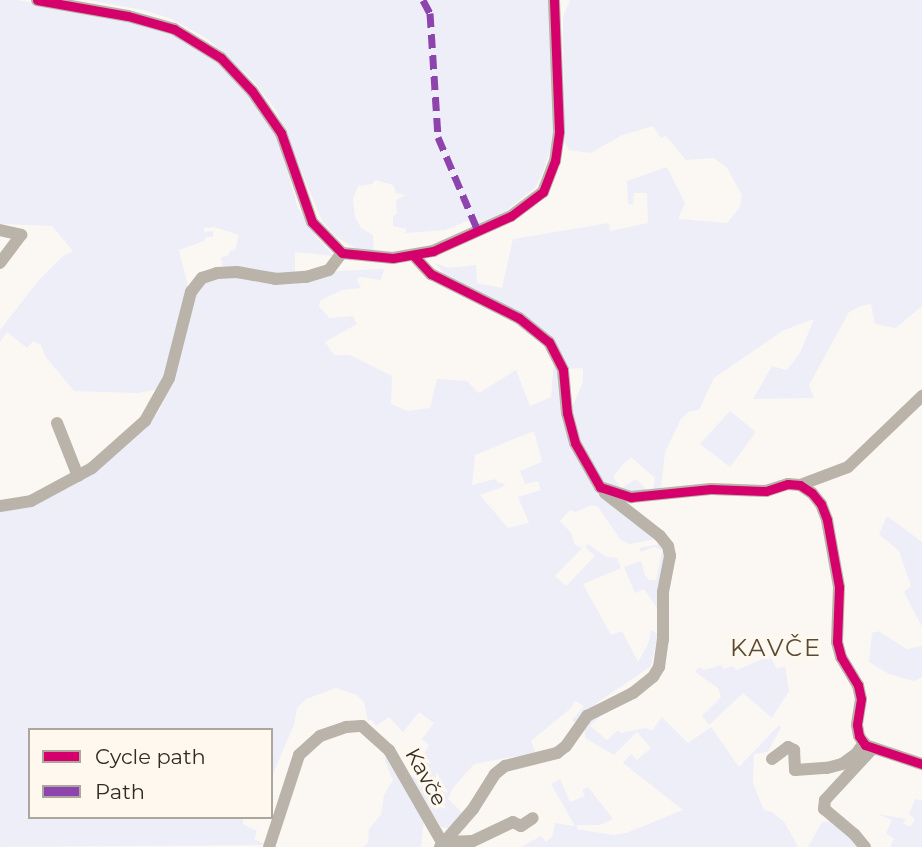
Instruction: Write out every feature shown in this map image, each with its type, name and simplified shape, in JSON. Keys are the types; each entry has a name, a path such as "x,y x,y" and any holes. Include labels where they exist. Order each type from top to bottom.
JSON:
{"street":[{"path":"37,0 128,16 174,29 221,58 252,91 281,133 312,222 342,253 393,258 433,251 511,216 543,192 555,161 559,131 554,0"},
{"path":"0,230 21,235 0,263"},
{"path":"0,506 31,501 78,476 120,445 145,421 169,378 191,292 202,278 217,273 237,272 275,279 306,277 329,270 342,253"},
{"path":"414,256 431,274 519,318 549,342 563,370 567,413 575,443 600,487 612,500 660,536 670,556 663,592 663,640 659,667 653,677 633,692 587,716 566,746 556,753 505,766 495,774 473,809 441,844"},
{"path":"600,487 631,497 711,489 766,491 788,484 800,485 848,467 922,396"},
{"path":"57,423 78,476"},
{"path":"800,485 821,504 827,520 839,587 837,642 841,657 858,685 861,699 857,725 868,745 922,764"},
{"name":"Kavče","path":"269,847 299,755 320,736 346,727 362,726 389,750 441,844"},
{"path":"772,759 788,747 794,750 795,770 827,768 842,764 868,745"},
{"path":"865,847 824,809 825,800 868,745"},
{"path":"441,844 473,841 513,822 521,826 533,818"}],"shaded area":[{"path":"0,0 17,0 107,16 173,33 197,47 223,67 250,94 279,141 298,208 317,238 334,256 295,252 295,273 284,274 222,266 221,257 228,256 230,251 235,250 239,235 214,227 204,228 204,232 213,231 213,237 206,237 204,241 179,250 189,290 159,389 138,393 74,391 45,356 41,345 33,341 27,348 7,332 0,342 0,330 39,280 63,256 73,251 52,226 0,224"},
{"path":"89,0 549,0 554,138 542,175 535,188 502,214 476,224 467,221 445,230 406,233 406,229 393,226 393,216 397,213 396,200 406,195 396,193 393,185 375,180 372,184 358,186 353,199 355,217 361,228 373,235 374,252 356,249 335,236 322,221 277,112 255,83 229,58 206,38 169,18"},
{"path":"570,0 922,0 922,306 896,328 875,324 871,304 849,312 809,385 814,398 753,399 772,366 787,370 800,353 814,319 784,330 714,378 699,410 690,411 681,419 665,452 661,489 657,491 653,487 655,478 631,457 623,464 613,477 621,488 636,479 649,492 638,496 603,483 585,451 575,427 572,407 583,382 583,368 569,369 550,337 531,320 448,279 435,263 449,268 476,265 477,283 502,288 513,239 609,223 610,231 648,223 647,193 634,193 633,205 628,204 627,181 667,167 685,203 678,219 727,223 740,207 742,195 727,168 714,158 686,160 666,136 661,138 653,126 620,136 591,153 569,150 564,142 563,17"},
{"path":"384,269 381,280 360,277 357,280 361,288 342,290 321,300 319,306 329,318 353,316 357,324 325,342 334,355 350,355 392,376 391,404 407,411 430,408 437,379 467,381 479,393 516,370 530,406 551,397 554,361 587,472 657,539 629,544 620,539 598,507 592,505 576,512 570,510 560,521 571,533 575,545 582,548 555,576 566,586 595,556 585,547 588,544 606,557 617,558 621,568 583,584 611,635 622,631 638,662 648,644 651,630 658,634 651,666 597,703 577,724 572,720 584,706 575,701 570,709 531,741 538,759 528,761 517,756 474,764 453,788 448,799 469,819 453,829 441,827 411,778 429,745 422,739 434,723 419,712 403,732 389,717 376,726 371,719 368,721 364,702 357,695 336,688 306,699 297,708 294,725 273,773 273,728 28,728 28,819 243,819 243,824 257,831 254,839 268,845 0,847 0,509 94,472 149,425 159,411 173,378 195,296 203,283 216,276","holes":["534,431 542,462 520,471 525,484 538,481 541,490 518,497 529,523 508,528 480,495 505,486 503,483 498,483 495,479 472,485 475,455"]},
{"path":"730,411 756,432 730,467 700,444"},
{"path":"887,516 922,542 922,627 904,592 911,586 899,551 879,534"},
{"path":"661,544 665,553 658,609 644,589 635,593 624,567 641,561 645,575 649,580 656,580 662,550 654,547 641,552 639,548"},
{"path":"878,631 907,649 922,646 922,677 914,681 889,674 869,662 872,633"},
{"path":"770,656 777,669 785,666 789,691 772,718 743,693 709,725 702,716 721,697 718,688 695,672 699,667 704,670 721,665 723,669 733,666 736,670"},
{"path":"636,683 590,726 607,740 618,730 621,733 646,728 652,731 662,717 688,743 711,727 739,767 779,725 781,727 768,752 754,754 753,783 764,810 772,812 785,823 798,847 521,847 541,836 546,842 552,837 555,823 575,826 551,784 560,779 570,802 585,796 582,790 588,787 613,819 600,825 577,825 577,829 613,835 626,833 683,810 623,763 631,754 637,760 651,748 637,732 614,755 585,738 585,731 581,730 608,701"},
{"path":"385,752 427,817 423,826 421,847 364,847 368,842 369,829 381,815 384,795 393,780 385,761"},
{"path":"915,799 922,801 922,847 890,847 894,839 886,833 892,820 877,814 906,819 903,823 910,827 915,819 909,814"},
{"path":"834,821 859,847 808,847 822,822"}],"marked path":[{"path":"423,0 430,13 438,137 478,231"}],"cycle path":[{"path":"37,0 128,16 174,29 221,58 252,91 281,133 312,222 342,253 393,258 433,251 511,216 543,192 555,161 559,131 554,0"},
{"path":"414,256 431,274 519,318 549,342 563,370 567,413 575,443 600,487 631,497 711,489 766,491 788,484 800,485 812,493 821,504 827,520 839,587 837,642 841,657 858,685 861,699 857,725 859,736 865,745 922,764"}],"district":[{"name":"KAVČE","path":"776,648"}]}
